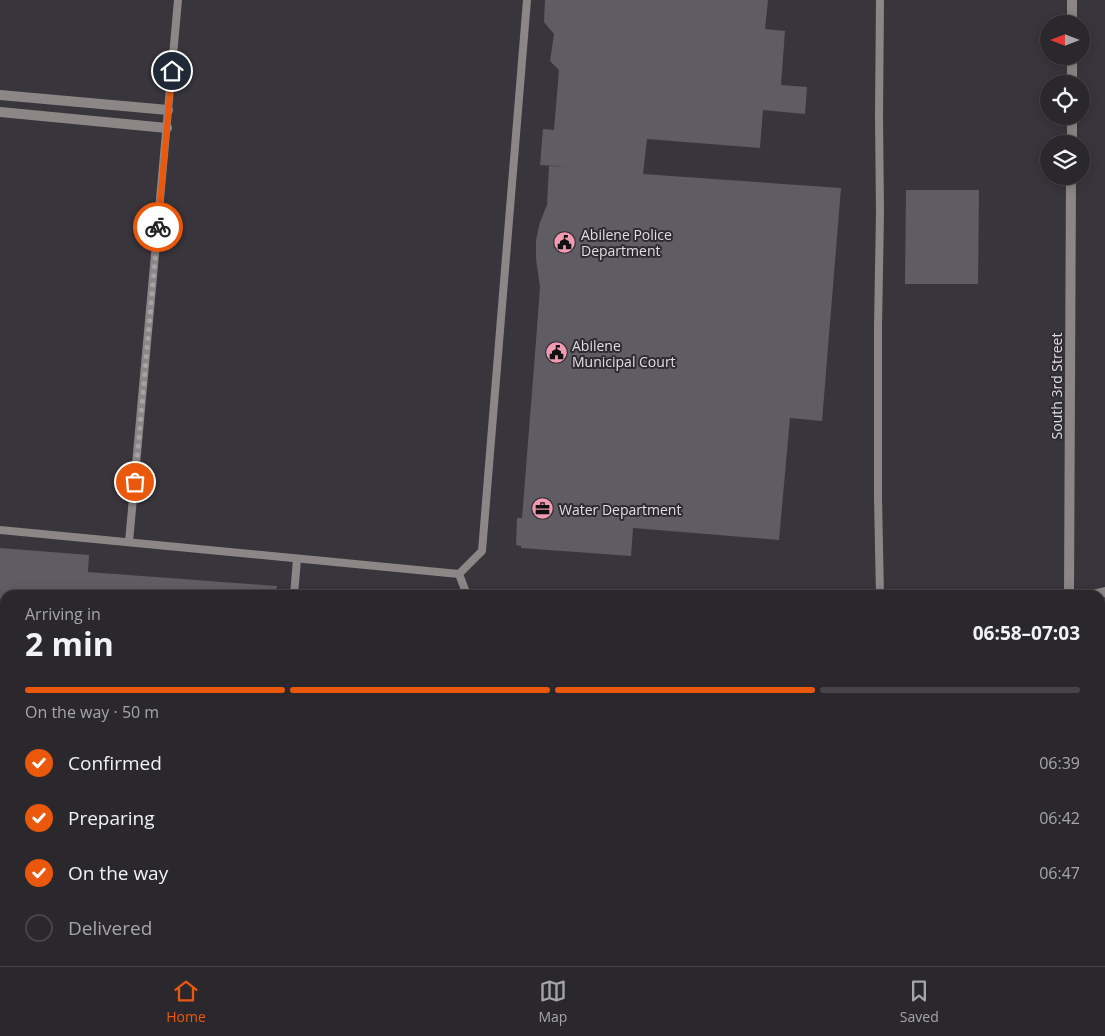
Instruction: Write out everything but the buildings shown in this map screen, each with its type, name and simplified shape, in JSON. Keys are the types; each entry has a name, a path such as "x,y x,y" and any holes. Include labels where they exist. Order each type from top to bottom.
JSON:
{"street":[{"path":"1072,0 1072,15"},
{"path":"0,95 168,110"},
{"path":"0,112 167,128"},
{"name":"South 3rd Street","path":"1069,590 1071,185"}],"lane":[{"path":"129,542 178,0"},
{"path":"459,574 482,551 527,0"},
{"path":"880,0 878,327 880,590"},
{"path":"0,530 459,574"},
{"path":"294,590 297,558"},
{"path":"459,574 465,590"}],"way so far":[{"path":"135,482 158,227"}],"place":[{"name":"Abilene Police Department","path":"565,242"},
{"name":"Abilene Municipal Court","path":"556,353"},
{"name":"Water Department","path":"543,509"}],"route":[{"path":"158,227 172,71"}]}
